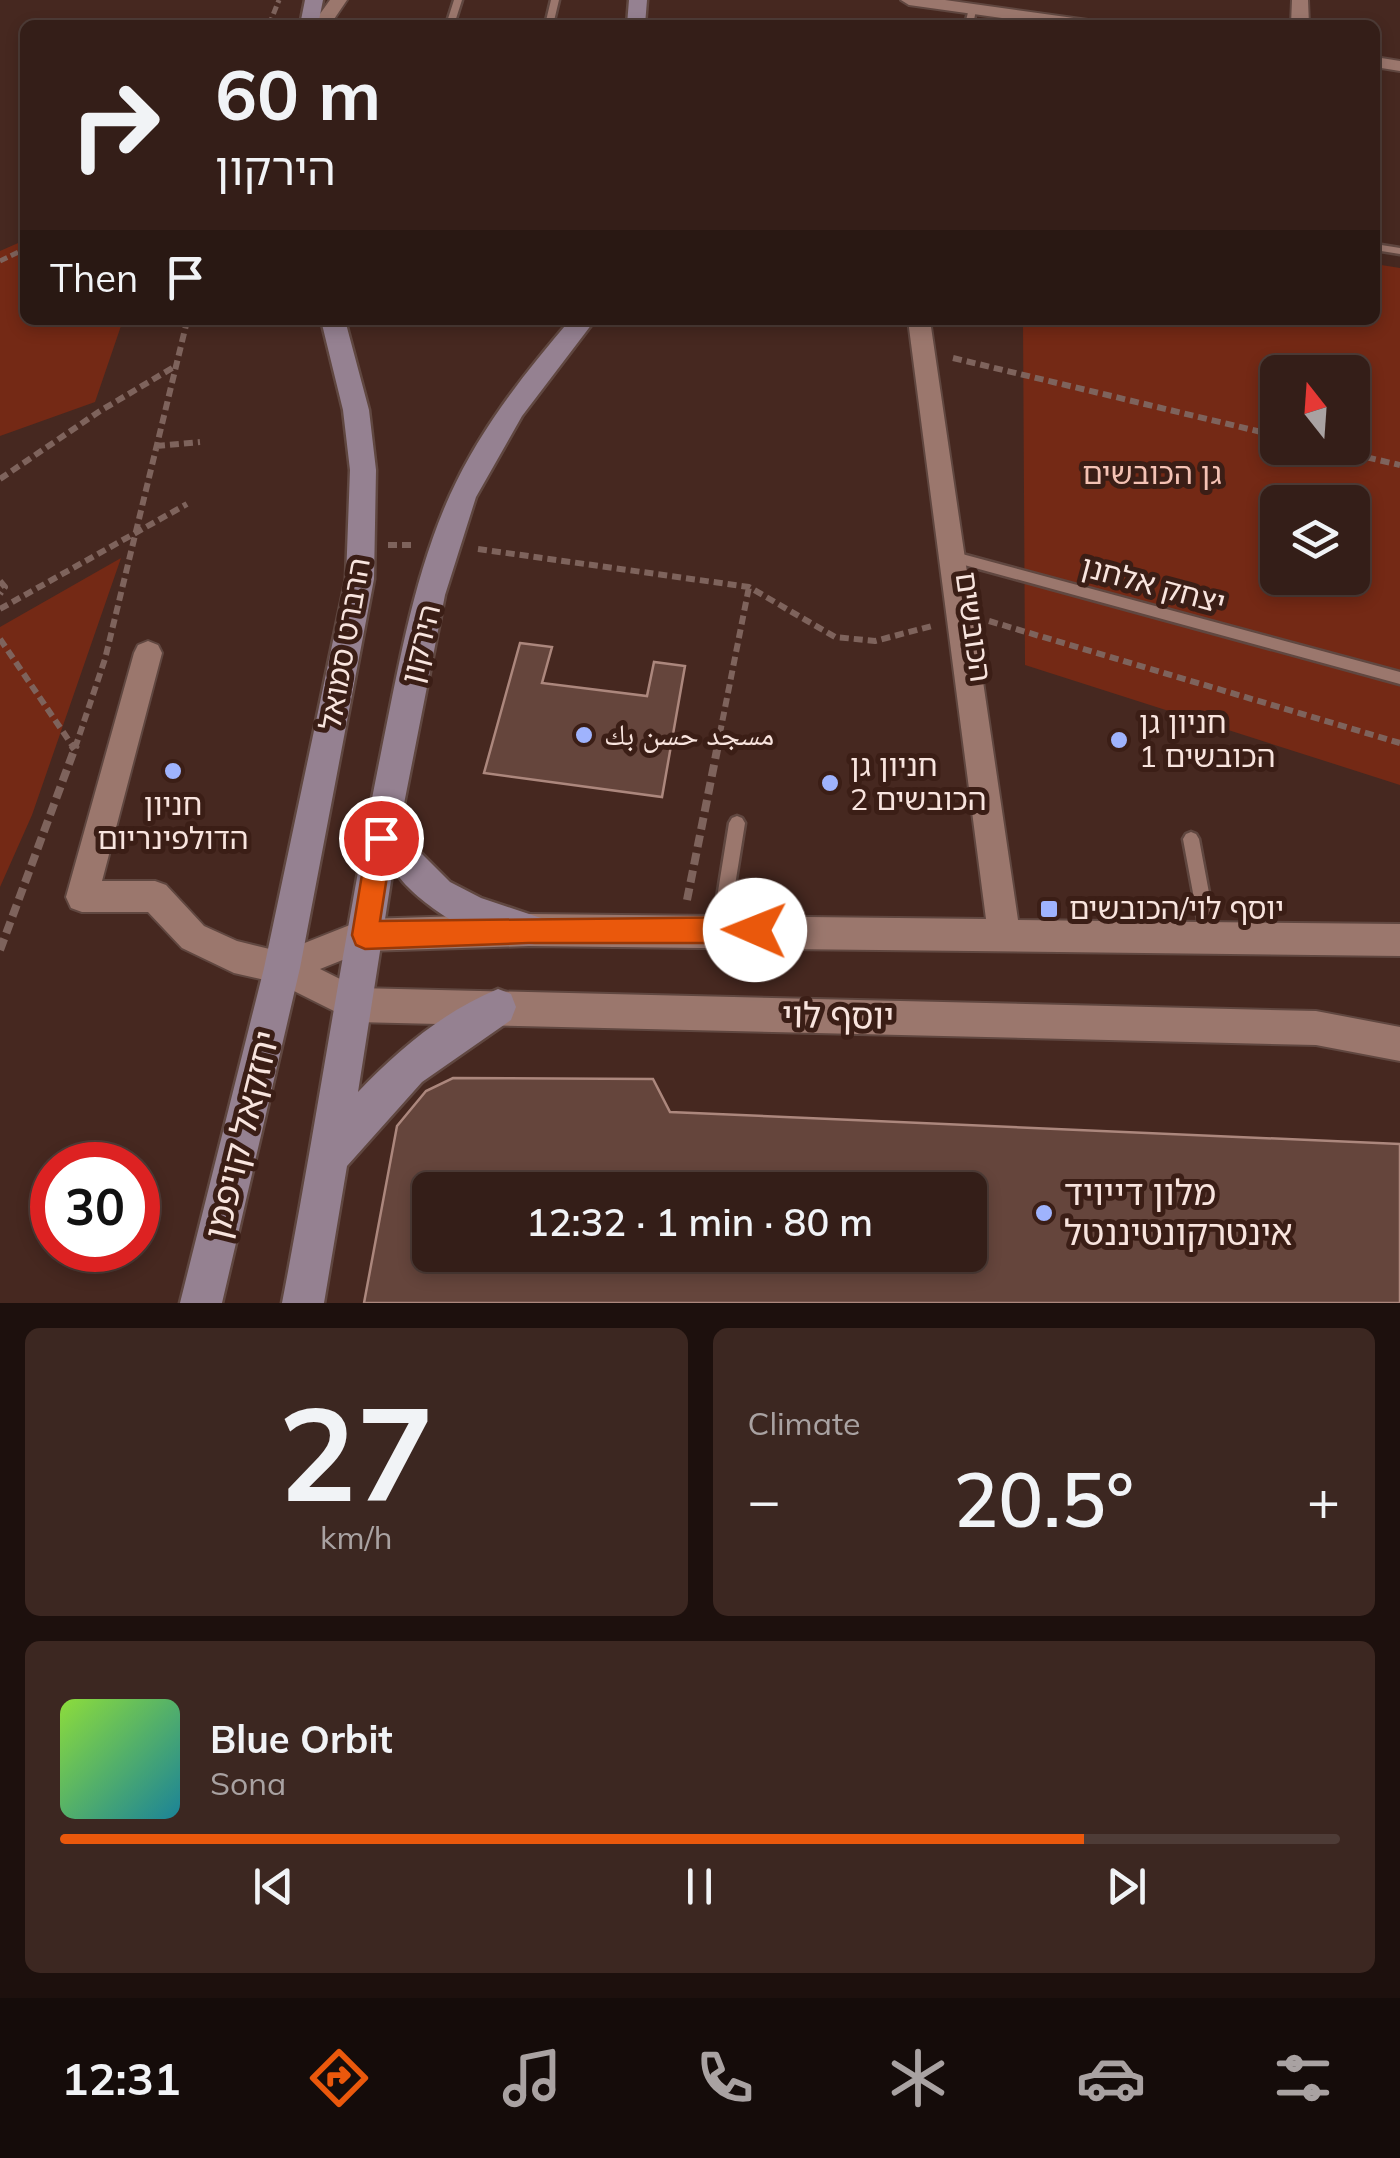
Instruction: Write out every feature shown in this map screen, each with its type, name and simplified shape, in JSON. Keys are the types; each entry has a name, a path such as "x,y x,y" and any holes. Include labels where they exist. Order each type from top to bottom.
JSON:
{"main road":[{"name":"הרברט סמואל","path":"282,968 354,615 362,546 363,470 358,425 334,325"},
{"name":"הירקון","path":"356,1005 386,805 417,652 447,544 476,468 520,397 579,325"},
{"path":"386,805 404,860 446,903 476,916 529,930"},
{"name":"יחזקאל קויפמן","path":"201,1303 282,968"},
{"path":"303,1303 356,1005"},
{"path":"331,1161 386,1086 440,1042 498,1007"}],"street":[{"path":"328,20 348,0"},
{"path":"909,0 970,15 1029,20"},
{"name":"הכובשים","path":"920,325 1011,934"},
{"name":"יוסף לוי","path":"148,653 82,897 155,896 193,937 234,957 282,968 356,1005 1316,1028 1400,1044"},
{"path":"282,968 365,935 529,930 1400,940"}],"lane":[{"name":"הכובשים","path":"929,325 957,557"},
{"name":"יצחק אלחנן","path":"957,557 1400,678"},
{"path":"720,930 737,823"},
{"path":"1191,839 1210,938"}],"path":[{"path":"0,950 75,749 104,658 186,325"},
{"path":"933,353 1260,432"},
{"path":"0,479 100,411 174,367"},
{"path":"156,446 200,442"},
{"path":"1370,458 1400,465"},
{"path":"0,609 187,504"},
{"path":"362,546 447,544 749,588 835,637 875,641 966,619 997,622 1400,744"},
{"path":"0,580 5,587 0,594"},
{"path":"681,929 749,588"},
{"path":"0,640 75,749"}],"green space":[{"path":"20,242 20,325 121,325 95,402 0,436 0,251"},
{"name":"גן הכובשים","path":"1380,265 1400,268 1400,785 1025,665 1023,325 1380,325"},
{"path":"121,558 32,815 0,887 0,627"}],"building":[{"name":"مسجد حسن بك","path":"520,643 552,647 542,683 647,696 654,662 685,666 662,797 484,773"},
{"path":"453,1078 653,1079 670,1112 1400,1144 1400,1303 364,1303 397,1126 426,1091"}],"place":[{"name":"مسجد حسن بك","path":"584,735"},
{"name":"חניון גן הכובשים 1","path":"1119,740"},
{"name":"חניון הדולפינריום","path":"173,771"},
{"name":"חניון גן הכובשים 2","path":"830,783"},
{"name":"יוסף לוי/הכובשים","path":"1049,909"},
{"name":"מלון דייויד אינטרקונטיננטל","path":"1044,1213"}],"route":[{"path":"381,838 365,935 755,930"}]}
